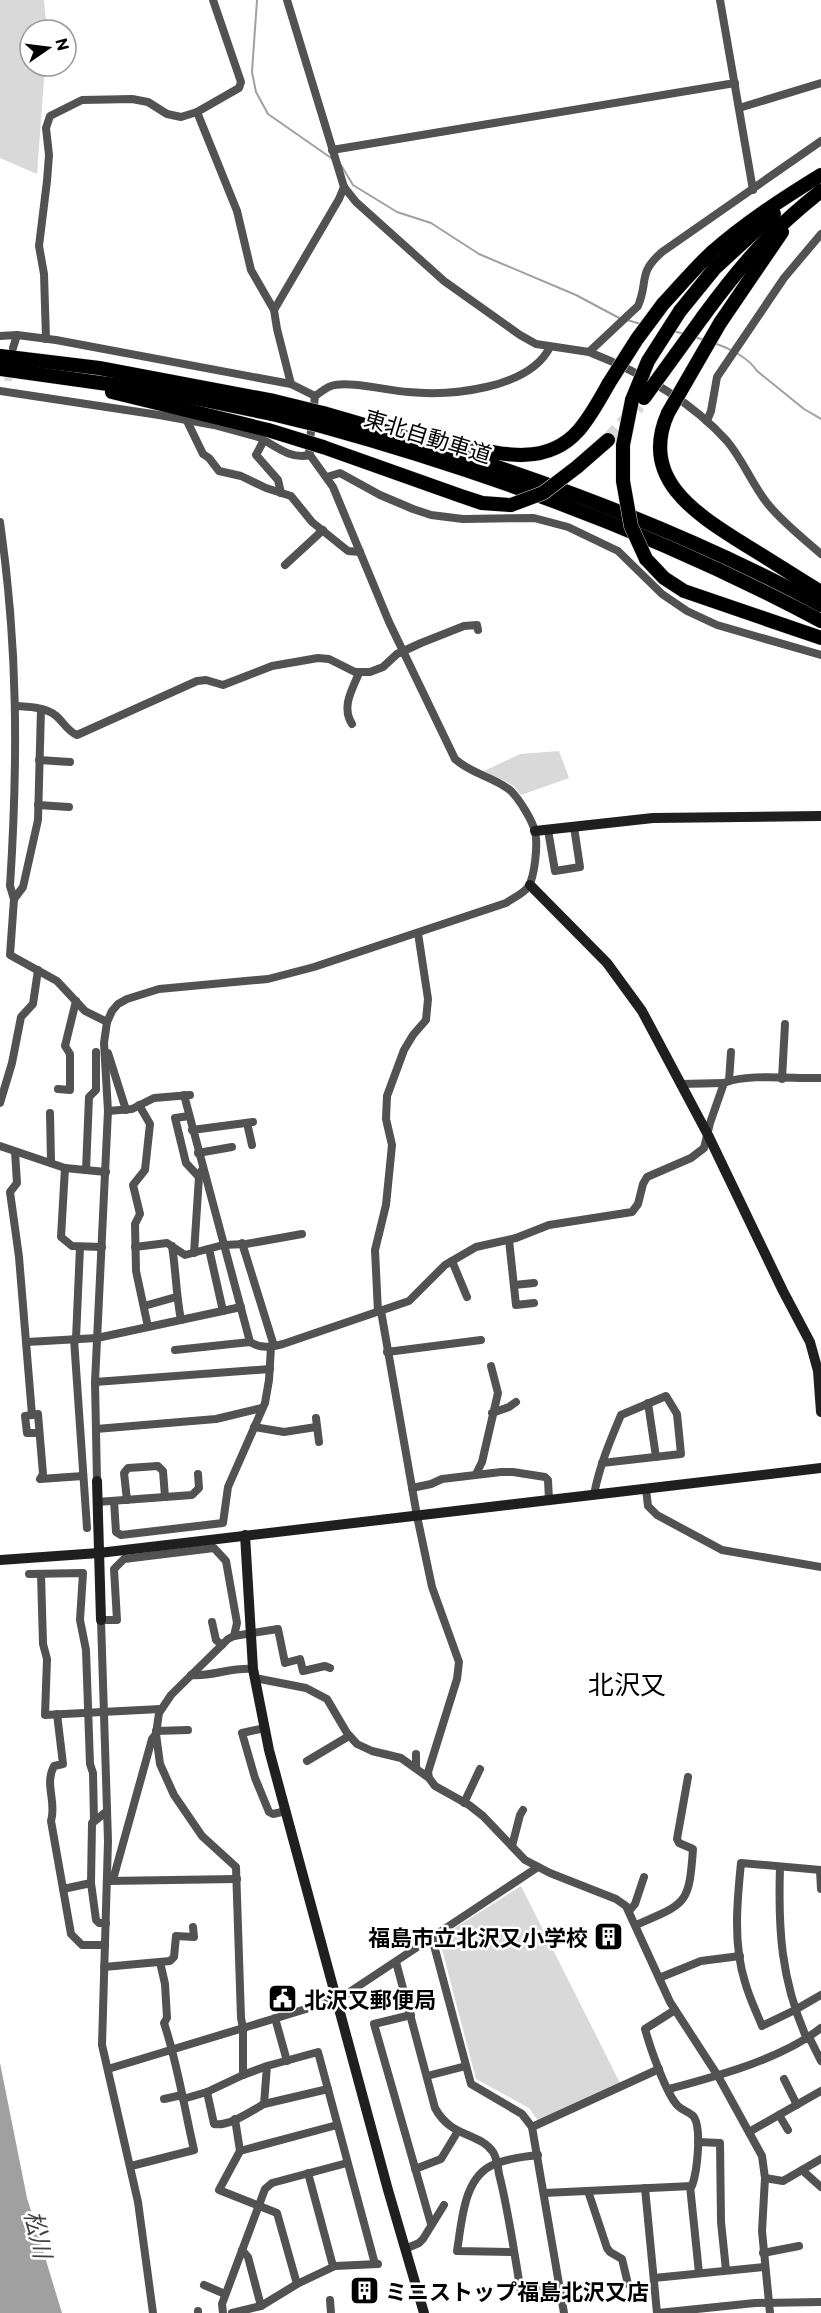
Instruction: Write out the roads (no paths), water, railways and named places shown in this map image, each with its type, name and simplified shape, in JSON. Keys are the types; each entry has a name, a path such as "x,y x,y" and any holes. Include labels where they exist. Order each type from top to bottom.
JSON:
{"highway":[{"path":"325,418 500,453 532,455 557,447 572,437 584,423 637,339 663,304 693,271 727,239 762,212 821,175"},
{"path":"821,175 732,251 680,311 648,361 638,401 623,445 623,481 631,526 646,559 664,578 684,591 821,638"},
{"path":"638,401 732,276 758,246 821,192"},
{"path":"821,192 771,247 720,323 669,413 661,432 659,451 666,476 676,492 694,509 821,592"},
{"name":"東北自動車道","path":"0,356 99,368 325,418 437,446 525,475 676,534 821,605"},
{"name":"東北自動車道","path":"0,369 273,408"},
{"path":"28,372 266,435 323,447 490,504 521,503 543,493 578,467 608,440"},
{"name":"東北自動車道","path":"325,418 600,517 722,570 821,621"}],"street":[{"path":"46,339 45,285 39,246 48,172 46,128 50,116 82,100 140,100 178,118 197,112 242,85 213,0"},
{"path":"287,0 332,153 344,186 356,202 444,281 520,335 536,344 589,352 663,387 679,398 729,444 767,503 821,554"},
{"path":"720,0 753,190"},
{"path":"332,153 735,83"},
{"path":"739,108 821,83"},
{"path":"197,112 237,211 251,270 274,310 291,384"},
{"path":"589,352 638,306 642,296 644,276 653,260 699,225 821,141"},
{"path":"274,310 339,199 344,186"},
{"path":"706,421 711,411 717,377 730,355 797,260 821,234"},
{"path":"14,348 17,335"},
{"path":"0,336 17,335 46,339 291,384 315,396"},
{"path":"315,396 332,386 428,393 490,386 527,371 541,361 550,346"},
{"path":"8,381 3,391 266,435 293,456 310,455"},
{"path":"153,2313 144,2237 131,2166 102,2045 108,1841 95,1382 108,1111 106,1022 118,1004 136,995 159,989 268,979 314,967 506,903 524,892 530,885 533,874 535,831 522,805 511,790 462,766 455,759 404,651 327,477 310,455 315,396"},
{"path":"187,421 203,454 219,471 241,476 266,489 291,496 305,516 348,551 360,552"},
{"path":"266,435 256,454 258,460 278,480 281,493"},
{"path":"327,477 340,473 380,495 431,515 463,519 534,518 568,527 618,551 667,598 701,618 744,634 821,655"},
{"path":"0,522 13,636 16,706 16,798 10,886 14,899 10,955 57,981 85,1011 106,1022"},
{"path":"285,565 323,530"},
{"path":"16,706 53,713 71,732 77,735 197,681 206,680 223,685 272,666 318,658 329,659 359,673 378,670 404,651 464,626 477,626 478,630"},
{"path":"352,724 346,707 359,673"},
{"path":"14,899 23,887 38,820 41,709"},
{"path":"39,760 70,762"},
{"path":"38,805 69,807"},
{"path":"535,831 653,818 821,816"},
{"path":"548,830 555,871 580,867 574,827"},
{"path":"530,885 608,963 631,993 708,1135 810,1342 818,1371 821,1412"},
{"path":"418,933 428,999 426,1020 404,1050 387,1096 386,1119 392,1145 386,1205 375,1250 380,1312 417,1516 432,1587 459,1662 458,1679 428,1772 429,1778"},
{"path":"0,1103 12,1064 21,1017 33,1004 38,970"},
{"path":"58,1089 70,1090 70,1054 65,1046 76,1000"},
{"path":"782,1079 784,1024"},
{"path":"105,1049 109,1054 126,1110"},
{"path":"86,1170 89,1097 96,1090 96,1052"},
{"path":"189,1116 176,1119 186,1163 200,1173 250,1342 257,1347 273,1346 410,1301 440,1270 476,1247 509,1240 549,1225 632,1212 638,1204 647,1177 699,1153 704,1148 726,1082 731,1052"},
{"path":"680,1084 726,1082 746,1078 821,1078"},
{"path":"108,1111 126,1110 154,1098 187,1095 200,1173 194,1253"},
{"path":"140,1105 150,1124 145,1170 134,1185 140,1214 135,1224 135,1247 136,1271 148,1327"},
{"path":"50,1113 51,1162"},
{"path":"192,1130 250,1123 252,1145"},
{"path":"0,1146 64,1168 106,1172"},
{"path":"198,1153 232,1147"},
{"path":"15,1152 17,1184 10,1192 27,1342 32,1415"},
{"path":"64,1168 61,1237 72,1246 102,1247"},
{"path":"135,1247 167,1243 185,1256 223,1245 246,1244 302,1234"},
{"path":"509,1240 516,1305 534,1303"},
{"path":"114,1501 116,1532 121,1535 223,1523 228,1486 262,1408 273,1346 242,1243"},
{"path":"172,1246 178,1278 176,1297 181,1320"},
{"path":"80,1247 75,1339 87,1528"},
{"path":"209,1249 223,1311"},
{"path":"452,1261 467,1297"},
{"path":"514,1285 534,1283"},
{"path":"144,1306 176,1297"},
{"path":"27,1342 97,1338 241,1307"},
{"path":"387,1352 481,1340"},
{"path":"175,1350 250,1342"},
{"path":"476,1474 482,1462 498,1393 491,1366"},
{"path":"95,1382 270,1369"},
{"path":"594,1495 602,1463 621,1415 666,1396 677,1414 681,1454 602,1463"},
{"path":"492,1413 516,1402"},
{"path":"648,1403 656,1457"},
{"path":"96,1429 216,1419 262,1408"},
{"path":"39,1433 27,1433 25,1416 38,1414 43,1474 40,1479 83,1476"},
{"path":"316,1418 319,1442"},
{"path":"254,1427 284,1432 316,1427"},
{"path":"127,1500 124,1473 128,1468 158,1466 163,1471 165,1497"},
{"path":"3,1560 99,1552 821,1468"},
{"path":"412,1488 442,1479 513,1472 545,1477 548,1480 549,1500"},
{"path":"97,1502 192,1495 199,1488 198,1474"},
{"path":"646,1489 648,1506 657,1515 722,1550 821,1567"},
{"path":"245,1535 254,1673 265,1728 336,1998 424,2313"},
{"path":"101,1620 117,1620 114,1569 124,1559 214,1548 226,1561 237,1623 234,1636"},
{"path":"29,1574 83,1573 80,1620 86,1650 87,1713 90,1764 93,1773 94,1821 92,1823 91,1883 96,1920 99,1923 106,1923"},
{"path":"41,1574 43,1644 47,1659 45,1715 160,1709"},
{"path":"212,1622 216,1640 222,1645"},
{"path":"243,2075 235,1864 205,1840 174,1795 162,1772 156,1732 160,1709 191,1675 234,1636 278,1629 285,1663 300,1659 303,1671 325,1666 330,1668"},
{"path":"191,1675 200,1676 237,1667 306,1688 327,1699 349,1736 363,1747 395,1755 416,1767 435,1786 483,1816 525,1860 616,1899 626,1906 675,2010 718,2076 762,2156 765,2178 763,2253 770,2313"},
{"path":"57,1714 63,1764 54,1766 49,1776 53,1815 51,1821 71,1934 82,1945 105,1945"},
{"path":"265,1728 242,1733 269,1812 273,1814 286,1811"},
{"path":"156,1732 188,1730"},
{"path":"107,1881 114,1876 152,1739 156,1732"},
{"path":"307,1761 349,1736"},
{"path":"416,1754 416,1767"},
{"path":"465,1803 480,1769"},
{"path":"636,1925 679,1905 687,1892 693,1849 679,1843 677,1839 688,1778"},
{"path":"512,1846 523,1810"},
{"path":"94,1821 106,1812"},
{"path":"821,1889 820,1870 741,1863 737,1912 740,1956 745,1982 762,2026 821,1995"},
{"path":"780,1866 779,1907 782,1951 795,2010 821,2061"},
{"path":"108,2069 345,1995 538,1867"},
{"path":"629,1911 635,1904 644,1877"},
{"path":"107,1881 237,1879"},
{"path":"63,1889 91,1883"},
{"path":"104,1967 170,1961 174,1957 176,1936 194,1937 193,1927"},
{"path":"432,1938 471,2084 522,2114 532,2127 564,2313"},
{"path":"659,1978 701,1961 740,1956"},
{"path":"131,2166 194,2150 173,2048 165,2023 167,2018 165,1984 162,1979 160,1962"},
{"path":"396,1962 435,2108 449,2127 490,2149 497,2163 521,2292 560,2287"},
{"path":"675,2010 645,2029 659,2069 678,2106 693,2115 696,2124 698,2142 695,2178 690,2186 699,2273"},
{"path":"411,2015 374,2024 431,2224"},
{"path":"275,2018 287,2061"},
{"path":"669,2089 718,2076 808,2038 821,2028"},
{"path":"164,2099 207,2092 267,2066 318,2052 376,2264 333,2266 261,2306 232,2313"},
{"path":"264,2104 267,2066"},
{"path":"427,2076 466,2066"},
{"path":"532,2127 659,2069"},
{"path":"784,2079 797,2105"},
{"path":"207,2092 214,2124 218,2125 264,2104 328,2089"},
{"path":"749,2132 821,2091"},
{"path":"779,2115 789,2130"},
{"path":"235,2119 240,2151 219,2190 276,2214 297,2284"},
{"path":"240,2151 337,2125"},
{"path":"415,2169 441,2159 458,2131"},
{"path":"698,2142 720,2143 726,2270"},
{"path":"514,2252 457,2251 464,2206 478,2174 497,2163 538,2155"},
{"path":"765,2178 783,2181 821,2159"},
{"path":"223,2313 222,2304 225,2294 268,2186 347,2163"},
{"path":"802,2170 821,2187"},
{"path":"308,2174 333,2266"},
{"path":"544,2193 690,2186"},
{"path":"645,2188 658,2313 769,2303 821,2302"},
{"path":"588,2191 607,2248 622,2259 628,2283"},
{"path":"405,2249 419,2243 444,2205"},
{"path":"763,2253 799,2246"},
{"path":"242,2250 248,2257 261,2306"},
{"path":"654,2278 765,2267"},
{"path":"204,2285 225,2294"},
{"path":"330,2300 331,2313"},
{"path":"796,2303 797,2313"}],"waterway":[{"path":"257,0 252,72 256,92 268,114 334,160"},
{"path":"341,165 353,185 397,212 431,223 479,254 576,295 621,319"},
{"path":"627,320 641,324"},
{"path":"673,331 685,334"},
{"path":"694,337 705,340"},
{"path":"714,343 744,358 804,409 821,419"}],"tunnel":[{"path":"8,381 10,367"},
{"path":"608,440 639,405"}],"place":[{"name":"福島市立北沢又小学校","path":"609,1937"},
{"name":"北沢又郵便局","path":"283,1999"},
{"name":"ミニストップ福島北沢又店","path":"364,2291"}],"district":[{"name":"北沢又","path":"627,1683"}],"water label":[{"name":"松川","path":"39,2234"}]}
